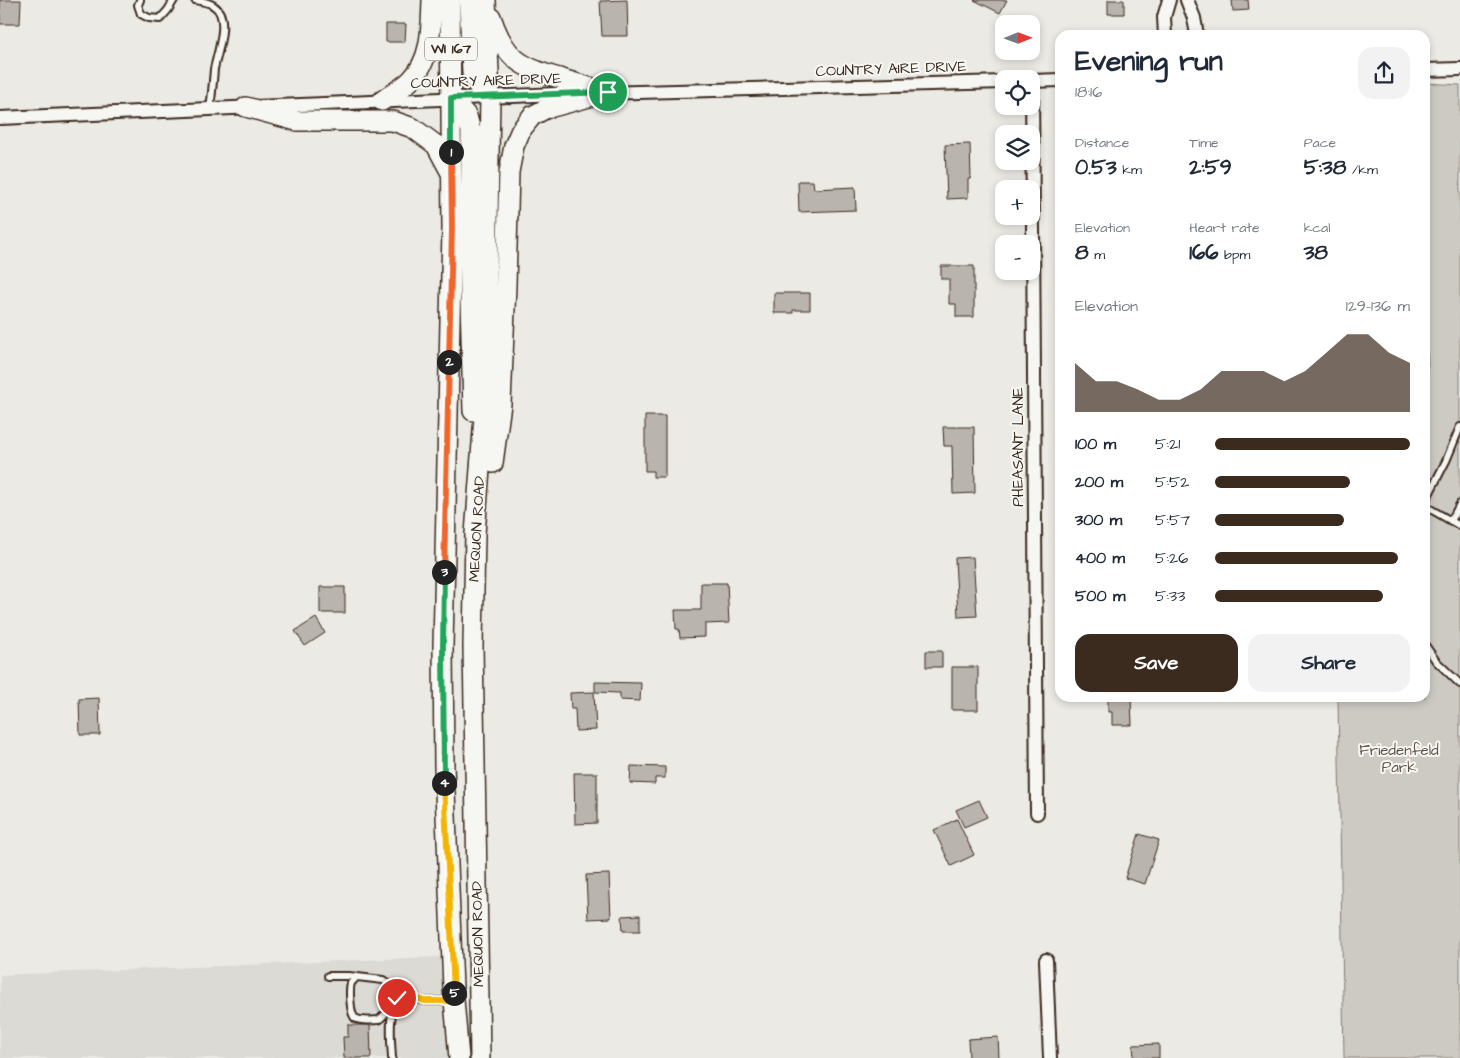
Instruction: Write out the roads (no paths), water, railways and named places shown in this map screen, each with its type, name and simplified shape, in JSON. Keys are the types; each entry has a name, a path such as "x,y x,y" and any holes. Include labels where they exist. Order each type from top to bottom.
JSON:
{"main road":[{"path":"382,101 410,81 422,66 428,49 432,0"},
{"name":"MEQUON ROAD","path":"450,0 452,238 443,647 444,766 454,1001 459,1058"},
{"path":"481,1 497,35 507,50 517,60 531,70 608,92"},
{"name":"MEQUON ROAD","path":"480,1058 473,646 476,521 485,394 490,97 481,1"},
{"path":"476,521 489,488 501,404 509,172 514,146 521,130 532,116 544,109 608,92"},
{"path":"451,98 465,113 471,131 470,298 473,407 482,456"},
{"path":"246,107 297,121 392,121 413,128 436,145 452,175"}],"street":[{"path":"1164,30 1164,17 1169,0"},
{"path":"1187,0 1196,30"},
{"path":"1430,70 1460,69"},
{"path":"1040,81 1055,80"},
{"name":"COUNTRY AIRE DRIVE","path":"0,118 608,92 995,82"},
{"name":"PHEASANT LANE","path":"1032,115 1037,813"},
{"path":"1046,960 1050,1058"}],"lane":[{"path":"140,0 138,5 141,14 149,18 160,18 174,0"},
{"path":"195,0 215,6 220,14 222,26 210,108"},
{"path":"1430,492 1460,427"},
{"path":"1451,521 1460,504"},
{"path":"1430,509 1460,526"},
{"path":"1430,652 1436,661 1460,684"},
{"path":"328,976 383,980 408,995 425,1001 454,1001"},
{"path":"356,977 351,982 350,994 351,1012 355,1018 379,1020 397,998 408,995"},
{"path":"392,1006 392,1058"}],"park label":[{"name":"Friedenfeld Park","path":"1399,758"}]}
